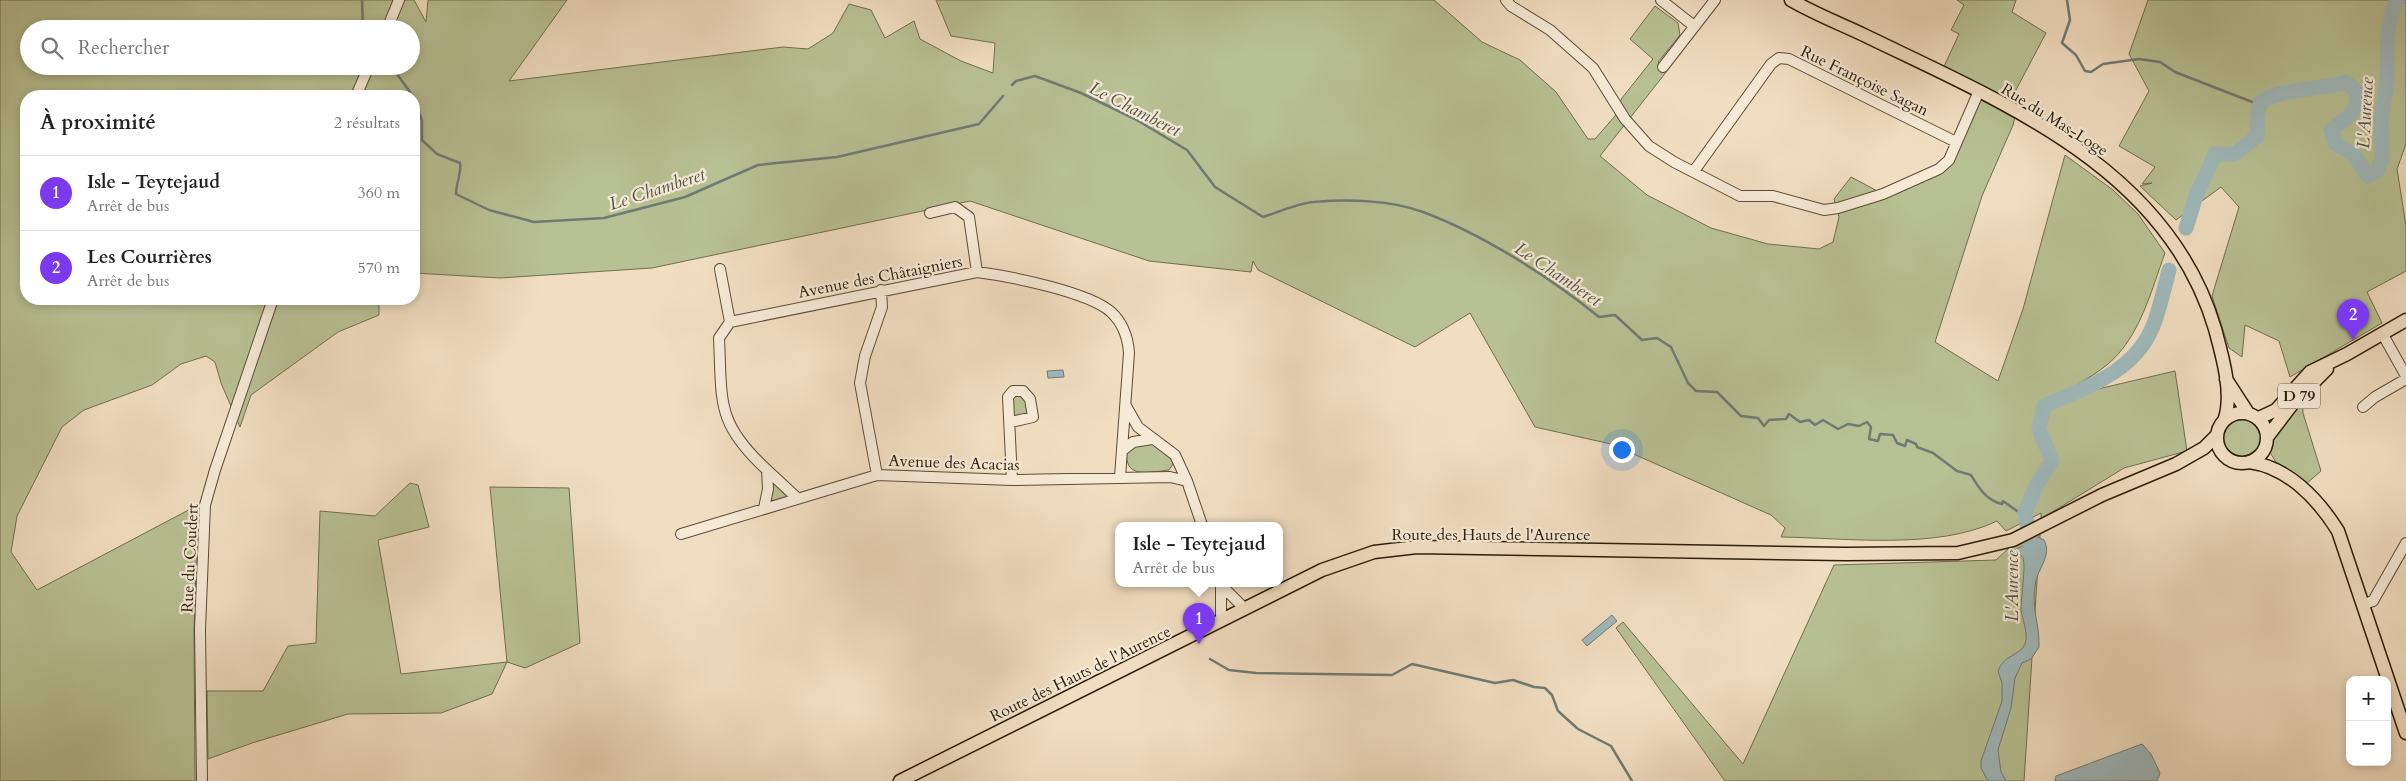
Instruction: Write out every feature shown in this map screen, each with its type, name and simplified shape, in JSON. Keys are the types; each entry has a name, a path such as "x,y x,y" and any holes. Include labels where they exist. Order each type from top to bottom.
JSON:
{"main road":[{"name":"Rue du Mas-Loge","path":"1791,0 1979,91 2084,153 2124,185 2162,226 2186,259 2203,294 2216,334 2226,379 2228,410 2225,418"},
{"name":"D 79","path":"2253,416 2276,410 2310,372 2350,353 2406,320"},
{"name":"D 79","path":"2267,441 2294,402 2336,360"},
{"name":"Rue du Mas-Loge","path":"2226,379 2253,416"},
{"path":"2176,464 2204,448 2216,436 2225,418 2236,413 2253,416 2266,429 2267,441 2282,472"},
{"path":"2216,436 2217,443 2224,456"},
{"path":"2249,462 2256,459 2267,441"},
{"path":"2176,464 2212,455 2224,456 2236,463 2262,464 2282,472 2321,506 2338,531 2406,733"},
{"name":"Route des Hauts de l'Aurence","path":"900,781 1322,570 1356,557 1394,548 1417,547 1937,555 1984,548 2013,540 2102,495 2176,464"}],"street":[{"path":"391,20 399,0"},
{"path":"1506,0 1511,6 1550,30 1593,68 1625,119 1649,146 1674,162 1740,196 1773,196 1824,210 1838,208 1883,194 1939,169 1949,160 1979,91"},
{"path":"1661,0 1694,26"},
{"path":"1663,67 1715,0"},
{"name":"Rue Françoise Sagan","path":"1694,171 1771,64 1779,58 1789,59 1956,142"},
{"path":"359,90 365,75"},
{"path":"930,213 955,207 969,217 977,272"},
{"path":"720,269 730,322 719,338 725,416 731,429 747,451 796,497"},
{"name":"Avenue des Châtaigniers","path":"730,322 977,272 1002,275 1094,300 1112,313 1123,327 1128,342 1126,406 1120,477"},
{"path":"877,474 860,383 866,356 882,307 881,290"},
{"name":"Rue du Coudert","path":"202,781 201,561 205,505 214,470 271,305"},
{"path":"2363,407 2374,397 2406,377 2382,333"},
{"path":"1126,406 1138,427 1175,455 1187,481 1201,522"},
{"path":"1010,422 1012,480"},
{"path":"1123,450 1133,442 1152,439"},
{"path":"764,508 768,489 767,470"},
{"name":"Avenue des Acacias","path":"681,534 796,497 877,474 1012,480 1170,477 1187,481"},
{"path":"2364,604 2373,601 2406,543"},
{"path":"1221,587 1221,622"},
{"path":"1224,587 1245,609"}],"green space":[{"path":"0,0 414,0 426,22 428,0 567,0 509,81 783,47 808,49 833,33 849,4 871,10 885,38 914,21 920,39 961,61 993,73 995,43 951,36 936,0 1434,0 1482,42 1520,60 1556,92 1588,139 1595,139 1615,116 1622,98 1653,59 1630,39 1655,6 1678,23 1680,35 1658,62 1667,71 1600,156 1647,195 1711,228 1768,244 1819,249 1833,242 1839,217 1834,199 1851,177 1883,194 1939,169 1979,91 1941,73 1959,34 1951,30 1964,5 1957,0 2016,0 2012,12 2046,33 2007,107 2016,112 2013,125 1982,196 1935,342 1998,381 2023,309 2065,155 2113,190 2138,214 2165,253 2143,313 2128,341 2119,353 2093,375 2042,402 2175,371 2187,451 2124,468 2041,519 2041,513 2006,531 1997,521 1973,530 1947,536 1920,539 1863,540 1781,537 1785,528 1771,515 1611,444 1535,427 1470,313 1415,347 1258,270 1253,261 1251,272 1149,261 970,201 652,268 500,278 420,273 420,90 20,90 20,305 379,305 379,315 338,332 251,395 240,427 221,383 215,362 206,356 181,364 152,385 84,410 62,427 17,516 11,552 37,590 198,505 194,630 195,781 0,781"},
{"path":"2148,0 2406,0 2406,144 2397,169 2406,226 2406,271 2367,292 2382,323 2290,377 2279,341 2245,325 2242,357 2229,348 2212,296 2239,207 2221,187 2176,220 2140,186 2152,183 2142,184 2155,167 2119,146 2149,91 2129,54"},
{"path":"1013,391 1023,391 1033,417 1011,422"},
{"path":"2302,393 2303,413 2321,471 2306,484 2282,472 2266,446 2267,441"},
{"path":"2242,419 2249,420 2255,425 2260,431 2260,445 2255,451 2249,456 2242,457 2235,456 2229,451 2224,445 2223,438 2224,431 2229,425 2235,420"},
{"path":"1151,442 1172,459 1173,464 1169,470 1139,472 1129,466 1127,450 1132,446"},
{"path":"767,470 796,497 764,508"},
{"path":"410,483 418,485 429,527 378,540 401,674 507,662 492,694 441,713 348,714 252,743 208,759 207,691 263,691 288,646 316,643 320,511 375,516"},
{"path":"490,487 569,488 580,643 525,668 507,662"},
{"path":"2041,519 2024,781 1725,781 1616,628 1623,622 1743,764 1834,565 1996,560"}],"water":[{"path":"1063,370 1064,377 1048,378 1047,371"},
{"path":"2038,537 2044,540 2047,551 2034,590 2039,647 2031,659 2022,663 2015,678 2011,708 1998,750 2001,772 2006,781 1988,781 1981,768 1981,761 2002,701 2002,683 1998,671 2008,658 2023,648 2026,640 2021,609 2024,562 2015,550"},
{"path":"1612,615 1617,621 1587,646 1582,640"},
{"path":"2142,744 2151,754 2160,773 2157,781 2055,781 2056,776"}],"waterway":[{"name":"Le Chamberet","path":"362,0 363,20"},
{"path":"2067,0 2070,20 2062,43 2076,55 2085,71 2091,72 2103,64 2139,59 2160,62 2175,72 2260,105"},
{"name":"L'Aurence","path":"2186,228 2196,196 2215,154 2235,154 2257,136 2260,104 2265,99 2274,95 2346,82 2356,90 2357,105 2349,116 2331,130 2335,143 2354,155 2368,176 2377,171 2382,158 2381,118 2387,82 2388,29 2397,0"},
{"name":"Le Chamberet","path":"398,75 409,90"},
{"name":"Le Chamberet","path":"1012,85 1016,81 1035,76 1081,93 1135,119 1187,150 1215,187 1263,217 1308,203 1355,201 1411,208 1445,221 1492,244 1515,258 1559,287 1599,317 1615,315 1642,340 1657,338 1671,347 1688,383 1696,391 1717,392 1741,416 1758,418 1764,426 1769,420 1786,419 1789,414 1800,422 1809,420 1815,425 1823,420 1838,429 1848,424 1859,426 1867,422 1871,427 1869,439 1878,441 1880,434 1893,435 1897,443 1905,446 1907,440 1916,444 1917,447 1933,453 1957,471 1971,475 1980,489 1992,500 2002,504 2003,501 2017,511 2025,512"},
{"name":"Le Chamberet","path":"420,115 422,121 422,140 437,154 460,163 456,194 489,210 534,222 604,218 685,197 758,165 837,157 979,124 1003,96"},
{"name":"L'Aurence","path":"2033,561 2025,512 2037,484 2052,461 2039,429 2044,406 2107,377 2134,355 2145,342 2153,326 2169,270"},
{"path":"1210,659 1229,670 1256,673 1392,675 1412,664 1495,683 1513,680 1534,687 1545,688 1552,695 1558,711 1578,729 1611,746 1632,781"}],"place":[{"name":"Les Courrières","path":"2353,340"},
{"name":"Isle - Teytejaud","path":"1199,644"}]}
